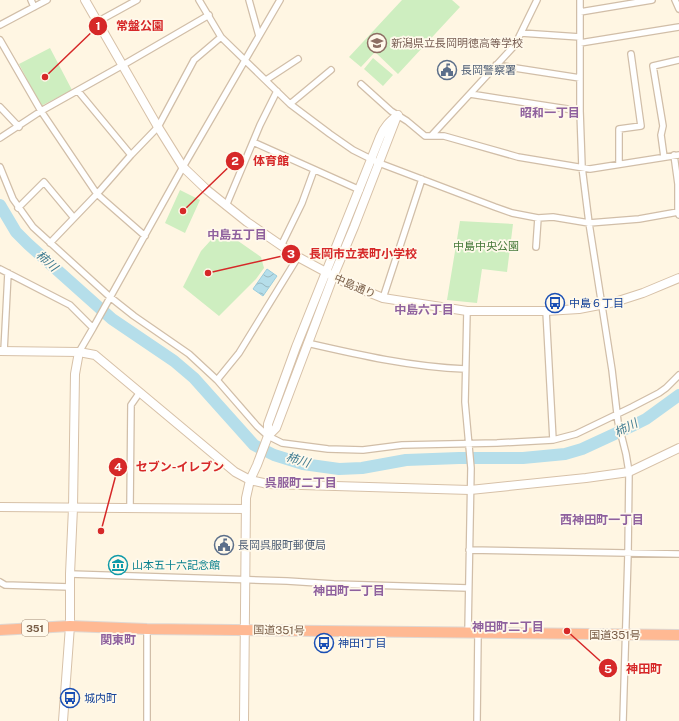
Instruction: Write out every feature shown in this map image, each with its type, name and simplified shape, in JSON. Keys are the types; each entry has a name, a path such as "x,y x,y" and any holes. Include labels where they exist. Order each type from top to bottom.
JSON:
{"highway":[{"name":"国道351号","path":"0,630 70,626 147,629 679,635"}],"street":[{"path":"31,0 34,7"},
{"path":"0,25 47,0"},
{"name":"中島通り","path":"85,0 158,127 184,167 226,206 281,246 330,275 383,298 467,311 546,312 579,310 602,306 643,293 679,278"},
{"path":"97,22 138,0"},
{"path":"199,0 221,37 290,104 353,150 375,160 422,180 495,207 512,213 538,218 553,217 589,223 678,214 677,155 590,169 518,157 444,136 425,136 407,121 391,111 361,84"},
{"path":"249,0 259,36"},
{"path":"63,721 70,626 75,374 79,352 280,0"},
{"path":"432,136 515,45 537,0"},
{"path":"580,0 580,111 582,167 618,422 624,444 628,472 628,554 623,721"},
{"path":"580,12 652,0"},
{"path":"675,0 679,9"},
{"path":"0,138 41,111 208,15"},
{"path":"521,33 580,40 679,27"},
{"path":"50,243 158,127 194,60 221,37"},
{"path":"0,40 41,111 97,194 145,236"},
{"path":"619,164 620,129 641,126 631,54"},
{"path":"266,80 298,59"},
{"path":"664,157 661,135 663,126 653,66 679,60"},
{"path":"496,65 580,78"},
{"path":"290,104 331,70"},
{"path":"78,91 131,155"},
{"path":"226,206 253,142 277,91"},
{"path":"470,94 580,111"},
{"path":"0,107 19,126"},
{"path":"267,438 276,428 360,190 398,115"},
{"path":"253,142 360,190"},
{"path":"244,721 246,498 250,480 267,438 268,424 296,347 330,275 375,160"},
{"path":"0,167 13,199 33,227 110,297 134,316 178,345 217,380 267,438 282,443 295,446 363,450 402,445 469,446 553,440 576,434 659,393 679,375"},
{"path":"281,246 302,203 314,170"},
{"path":"383,298 422,180"},
{"path":"18,208 44,182 74,218"},
{"path":"536,247 538,218"},
{"path":"217,380 239,353 298,257"},
{"path":"0,269 70,305 94,328"},
{"path":"8,273 2,351 79,352 95,355 235,472 250,480 268,484 470,490 586,478 628,472 679,448"},
{"path":"467,311 465,402 471,468 468,588 473,633 477,721"},
{"path":"546,312 553,440"},
{"path":"307,343 397,361 446,368 465,369"},
{"path":"130,507 131,406 140,392"},
{"path":"0,507 246,509"},
{"path":"469,550 679,554"},
{"path":"70,574 468,588"},
{"path":"0,582 5,585 70,587"},
{"path":"147,629 147,721"}],"green space":[{"path":"402,0 452,0 460,7 398,74 375,52 361,67 349,57"},
{"path":"50,48 72,90 41,106 19,64"},
{"path":"373,58 393,75 383,86 364,69"},
{"path":"180,190 200,200 185,233 165,223"},
{"name":"中島中央公園","path":"460,221 513,224 507,272 482,269 477,303 447,300"},
{"path":"221,229 261,257 264,268 256,279 219,316 183,287 201,251"}],"water":[{"path":"267,269 277,276 263,296 253,289"}],"waterway":[{"name":"柿川","path":"0,205 16,232 28,244 112,319 174,361 194,378 254,445 274,455 303,464 339,469 362,468 406,460 523,458 565,454 582,449 646,419 679,395"}],"place":[{"name":"新潟県立長岡明徳高等学校","path":"377,43"},
{"name":"長岡警察署","path":"447,70"},
{"name":"常盤公園","path":"45,77"},
{"name":"体育館","path":"183,211"},
{"name":"長岡市立表町小学校","path":"208,273"},
{"name":"中島６丁目","path":"555,303"},
{"name":"セブン-イレブン","path":"101,531"},
{"name":"長岡呉服町郵便局","path":"224,545"},
{"name":"山本五十六記念館","path":"118,565"},
{"name":"神田町","path":"567,631"},
{"name":"神田1丁目","path":"324,643"},
{"name":"城内町","path":"70,698"}],"district":[{"name":"昭和一丁目","path":"550,113"},
{"name":"中島五丁目","path":"237,235"},
{"name":"中島六丁目","path":"424,310"},
{"name":"呉服町二丁目","path":"301,483"},
{"name":"西神田町一丁目","path":"602,520"},
{"name":"神田町一丁目","path":"349,591"},
{"name":"神田町二丁目","path":"508,627"},
{"name":"関東町","path":"118,640"}]}
